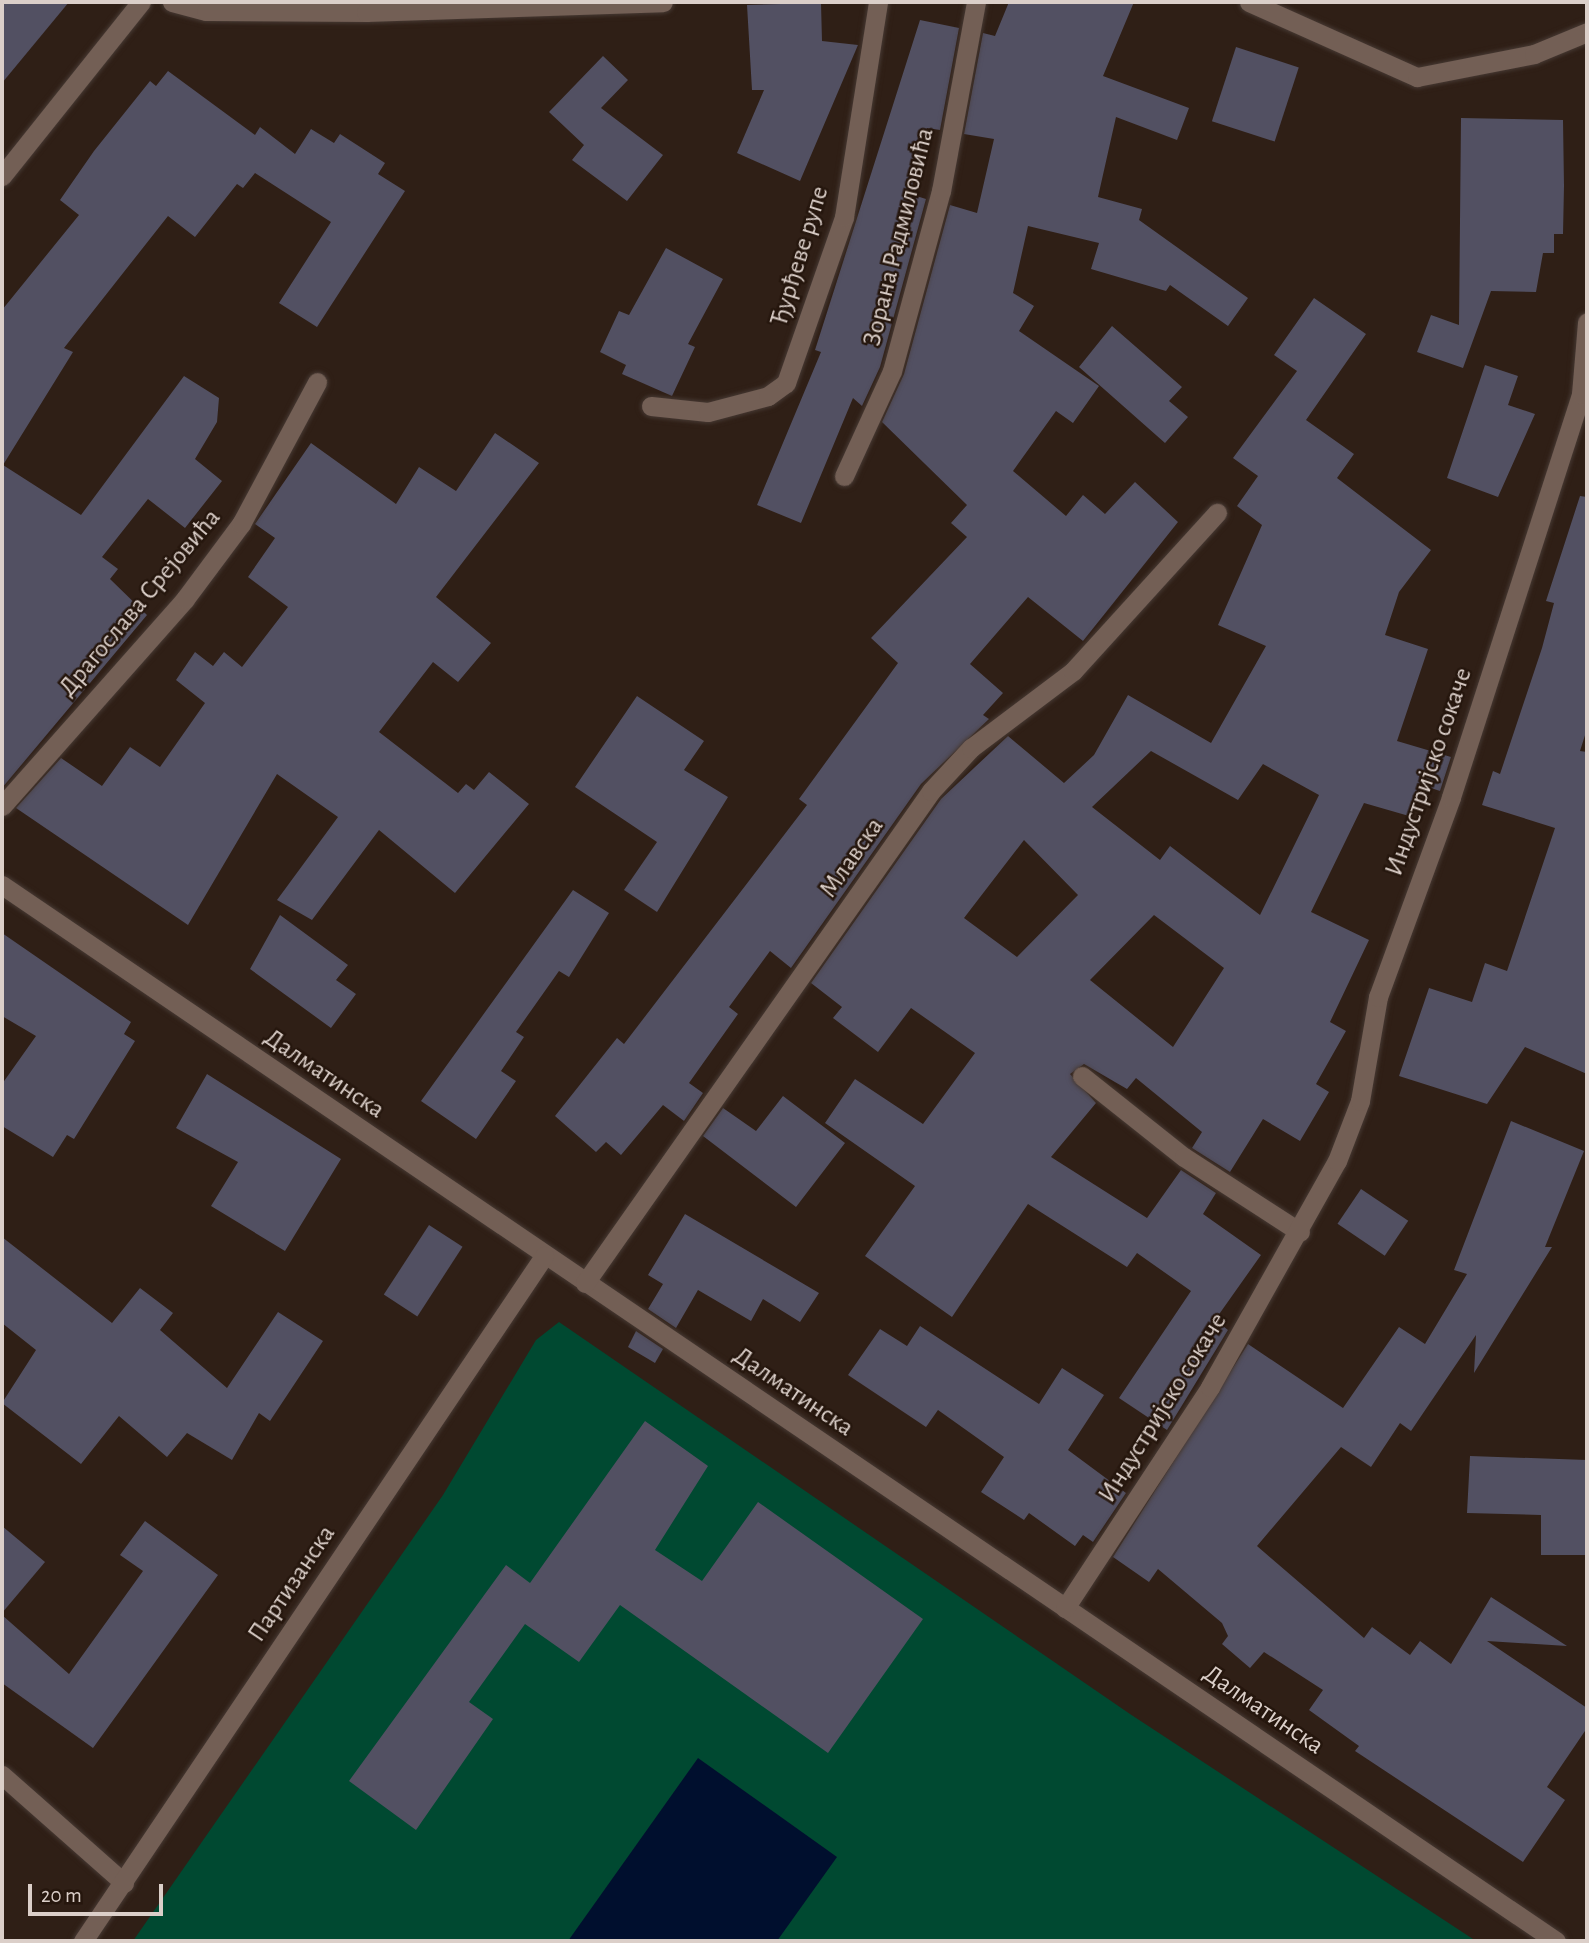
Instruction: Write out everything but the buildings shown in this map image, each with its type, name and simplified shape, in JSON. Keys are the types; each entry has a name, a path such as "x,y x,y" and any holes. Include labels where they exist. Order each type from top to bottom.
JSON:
{"street":[{"path":"2,176 141,2"},
{"path":"172,2 206,11 366,12 663,2"},
{"name":"Ђурђеве рупе","path":"650,406 708,412 768,396 786,383 844,217 878,2"},
{"name":"Зорана Радмиловића","path":"844,476 892,371 941,191 976,2"},
{"path":"1249,2 1417,77 1534,54 1587,32 1587,49"},
{"name":"Индустријско сокаче","path":"1066,1608 1210,1387 1300,1233 1360,1101 1378,997 1451,797 1581,394 1587,322"},
{"name":"Драгослава Срејовића","path":"2,806 185,599 241,524 317,382"},
{"name":"Млавска","path":"585,1283 931,791 971,748 1073,671 1217,513"},
{"name":"Далматинска","path":"2,885 544,1256 1556,1941"},
{"path":"1082,1076 1184,1157 1300,1233"},
{"name":"Партизанска","path":"83,1941 544,1256"},
{"path":"2,1775 124,1883"}],"green space":[{"path":"559,1322 1130,1714 1476,1941 133,1941 443,1495 536,1340"}],"water":[{"path":"698,1758 837,1857 777,1941 568,1941"}]}
